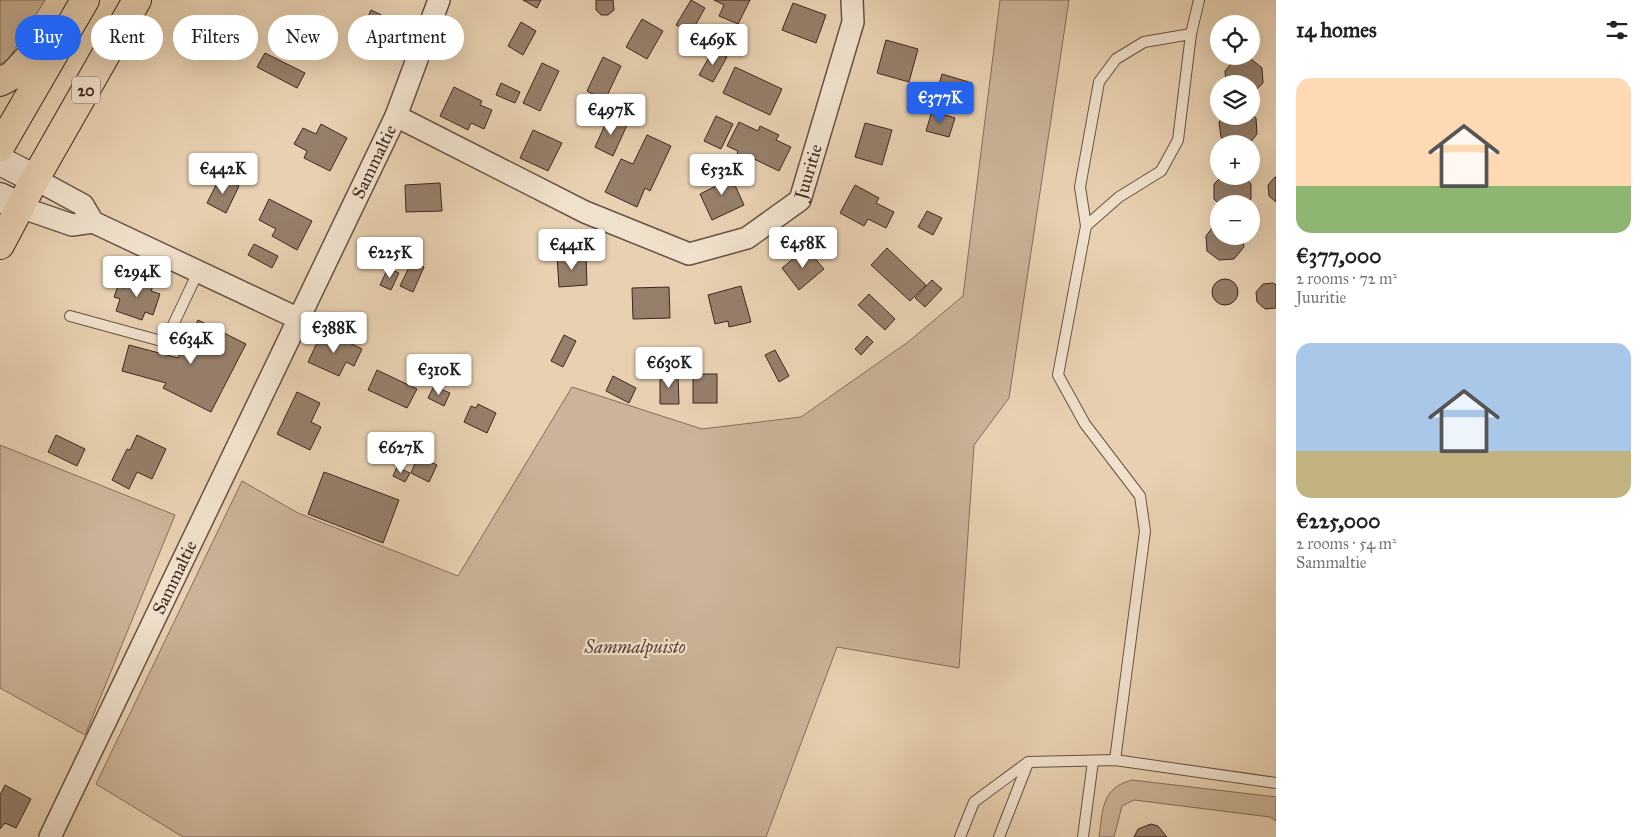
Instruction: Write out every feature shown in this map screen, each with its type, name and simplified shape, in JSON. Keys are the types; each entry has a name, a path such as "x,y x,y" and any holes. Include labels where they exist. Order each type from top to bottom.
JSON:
{"highway":[{"path":"76,15 85,0"},
{"name":"20","path":"0,245 10,202 35,179 138,0"},
{"path":"0,82 13,75 27,60"},
{"path":"0,146 50,60"}],"street":[{"name":"Sammaltie","path":"50,837 396,116 439,0"},
{"name":"Juuritie","path":"396,116 585,212 689,254 747,238 800,200 853,22 852,0"},
{"path":"0,161 83,205 93,222"},
{"path":"10,202 72,225 93,222 299,319"}],"lane":[{"path":"1086,226 1119,198 1161,171 1178,140 1191,34 1199,0"},
{"path":"1115,760 1145,531 1140,496 1085,424 1058,375 1086,226 1080,187 1099,82 1116,59 1144,42 1191,34"},
{"path":"70,316 164,342 198,272"},
{"path":"960,837 974,802 1028,762 1115,760 1276,783"},
{"path":"1083,837 1093,761"},
{"path":"999,837 1028,762"}],"green space":[{"path":"0,0 45,0 36,15 15,15 15,49 8,60 0,64"},
{"name":"Sammalpuisto","path":"1000,0 1069,0 1009,398 974,445 959,668 837,647 766,837 183,837 96,784 242,481 298,513 458,576 572,387 702,429 801,417 908,342 963,296"},
{"path":"0,445 175,515 85,735 0,688"},
{"path":"1132,780 1276,797 1276,821 1270,817 1134,800 1122,806 1114,837 1099,837 1103,809 1109,794 1114,788"}],"building":[{"path":"523,0 541,0 537,8"},
{"path":"596,0 613,0 614,10 608,15 601,15 596,10"},
{"path":"691,0 705,8 691,33 676,25"},
{"path":"714,0 750,0 738,24 719,16 724,5"},
{"path":"793,3 826,15 816,43 782,30"},
{"path":"371,10 381,15 369,15"},
{"path":"642,19 663,31 647,59 626,47"},
{"path":"521,22 536,31 523,55 508,46"},
{"path":"886,40 918,49 909,82 877,73"},
{"path":"713,50 727,57 713,82 699,75"},
{"path":"265,53 268,54 268,60 279,60 305,73 297,88 257,67"},
{"path":"603,57 621,66 605,100 587,91"},
{"path":"542,63 559,71 540,111 523,103"},
{"path":"1230,65 1258,65 1262,68 1263,83 1260,86 1260,75 1225,75 1225,71"},
{"path":"735,67 782,89 770,115 723,93"},
{"path":"942,74 972,83 967,100 937,91"},
{"path":"501,83 520,92 515,103 496,95"},
{"path":"454,87 482,101 480,105 492,110 484,129 471,123 468,130 440,116"},
{"path":"932,111 955,118 949,137 926,131"},
{"path":"609,116 627,125 613,156 595,147"},
{"path":"716,116 733,124 721,149 704,141"},
{"path":"739,122 758,131 760,126 779,135 776,140 791,147 779,171 752,158 749,163 736,157 738,151 727,146"},
{"path":"865,123 892,130 882,165 855,157"},
{"path":"321,124 347,138 330,171 304,158 307,151 294,144 303,128 316,134"},
{"path":"1219,125 1256,125 1256,135 1221,135"},
{"path":"533,130 562,143 548,171 520,158"},
{"path":"647,135 671,146 650,191 645,188 637,207 605,192 621,159 633,164"},
{"path":"728,170 744,205 712,220 700,194 716,186 712,178"},
{"path":"220,177 239,186 226,213 207,203"},
{"path":"1275,177 1276,202 1269,196 1268,185"},
{"path":"440,183 442,211 406,212 405,185"},
{"path":"855,185 879,198 876,203 894,212 886,228 868,219 864,226 840,213"},
{"path":"1214,185 1251,185 1251,195 1214,195"},
{"path":"269,199 312,221 297,250 272,236 276,229 259,220"},
{"path":"927,211 942,218 933,235 918,227"},
{"path":"1210,231 1210,245 1244,245 1244,247 1234,259 1219,260 1207,251 1206,236"},
{"path":"254,244 278,256 272,268 248,255"},
{"path":"806,248 824,269 799,290 782,268"},
{"path":"887,248 926,285 910,301 871,265"},
{"path":"586,255 587,285 559,287 557,257"},
{"path":"412,261 424,267 413,292 400,286"},
{"path":"388,268 399,273 391,290 380,285"},
{"path":"128,276 154,284 151,291 160,294 153,315 145,312 142,320 116,311 120,299 114,297 118,286 124,288"},
{"path":"1225,279 1234,283 1238,292 1234,301 1225,305 1216,301 1212,292 1216,283"},
{"path":"932,280 942,289 925,307 915,298"},
{"path":"1273,283 1276,285 1276,308 1265,309 1257,302 1256,292 1263,284"},
{"path":"741,286 751,322 729,327 728,321 715,324 708,295"},
{"path":"669,287 670,318 633,319 632,288"},
{"path":"869,294 895,319 885,330 858,305"},
{"path":"198,320 246,344 211,412 163,388 166,383 122,371 129,345 178,358"},
{"path":"323,330 362,349 354,366 346,362 339,376 308,362"},
{"path":"564,335 576,341 563,367 551,361"},
{"path":"867,336 873,342 861,355 855,349"},
{"path":"775,350 789,376 779,382 765,355"},
{"path":"377,370 417,389 407,408 368,390"},
{"path":"660,374 678,374 679,404 660,404"},
{"path":"693,374 717,374 717,403 693,403"},
{"path":"613,376 636,388 629,403 606,391"},
{"path":"434,386 450,393 444,406 428,398"},
{"path":"297,392 320,403 311,422 321,427 310,450 277,434"},
{"path":"478,404 496,413 487,433 464,422 471,406 476,408"},
{"path":"56,435 85,449 77,466 48,452"},
{"path":"137,435 166,449 152,479 137,472 129,489 112,480 127,449 130,450"},
{"path":"418,456 437,465 429,482 411,473"},
{"path":"397,467 410,473 405,482 393,476"},
{"path":"324,472 399,500 383,543 308,514"},
{"path":"5,785 31,799 16,828 5,823 0,829 0,795"},
{"path":"1151,824 1158,826 1167,837 1134,837 1138,829"}]}
